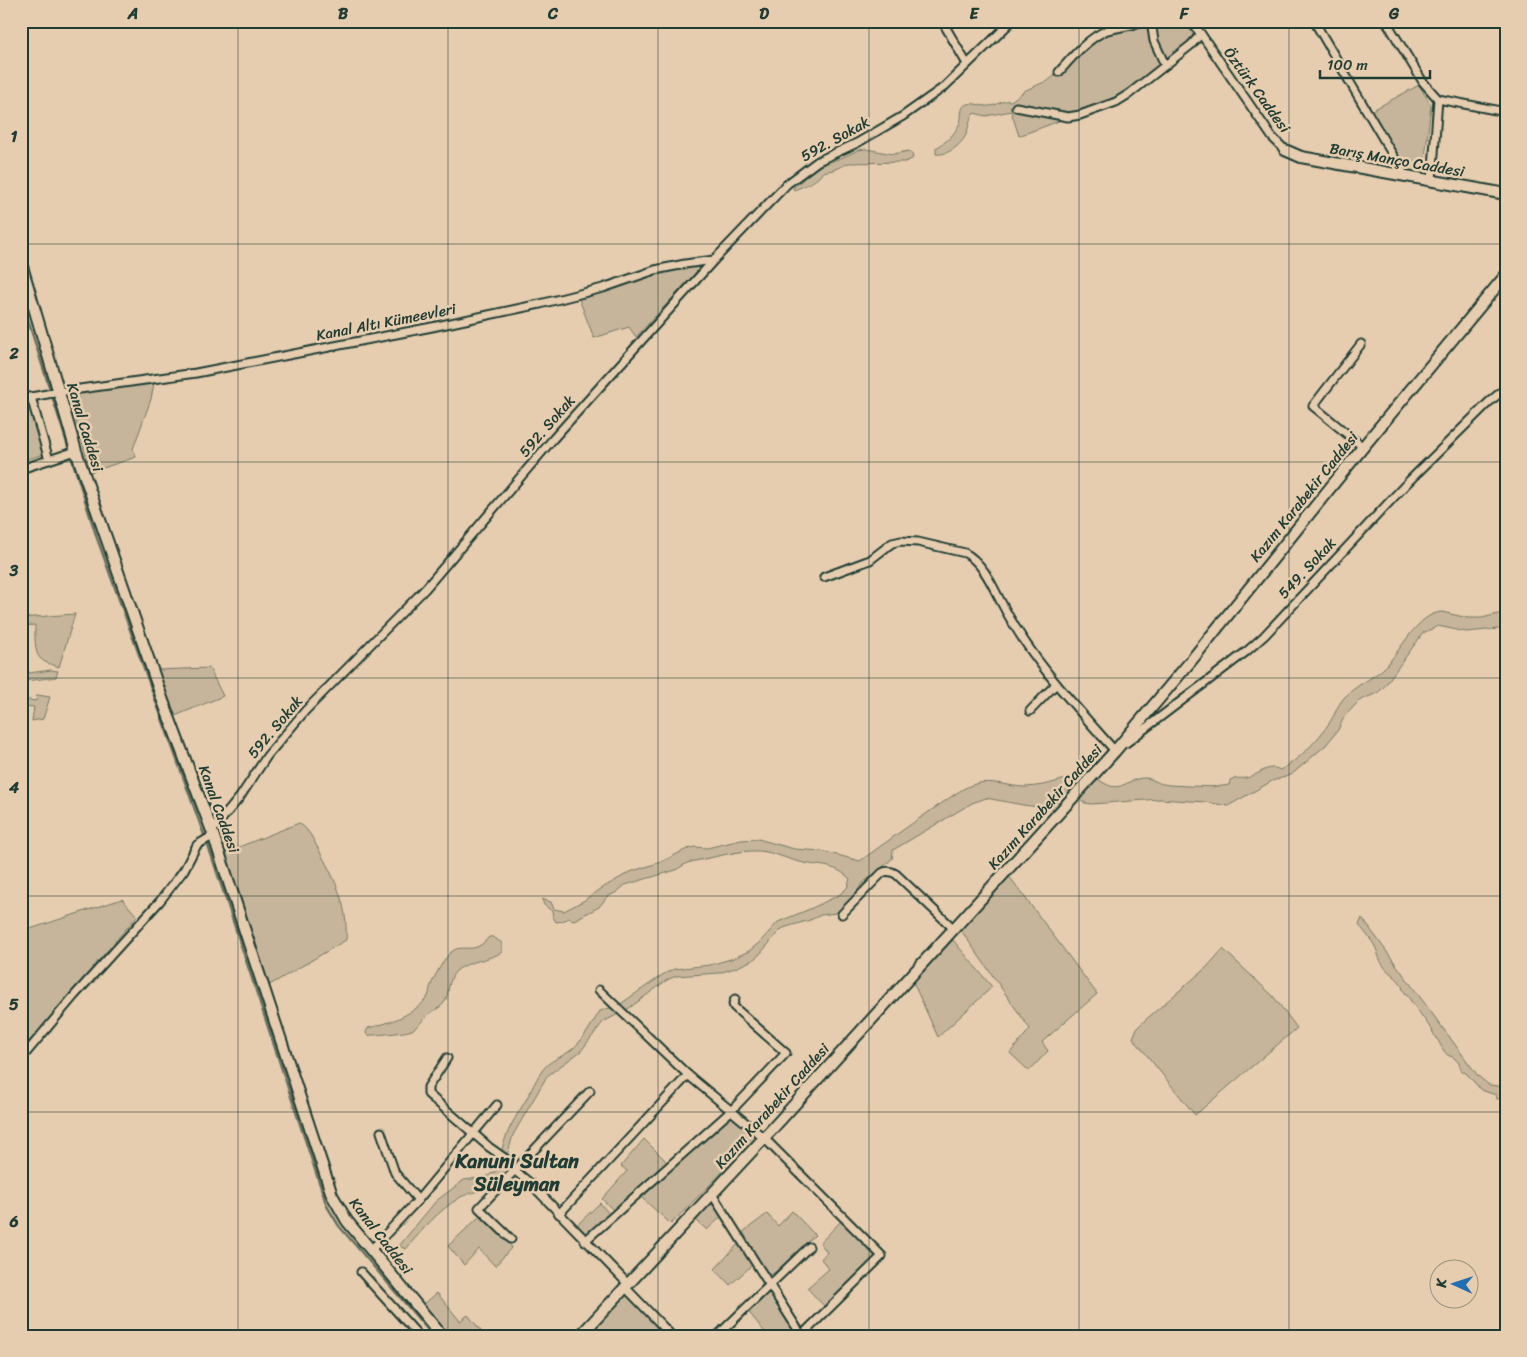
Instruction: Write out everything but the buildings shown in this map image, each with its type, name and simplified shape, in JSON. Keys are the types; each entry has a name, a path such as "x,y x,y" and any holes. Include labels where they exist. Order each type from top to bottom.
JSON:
{"street":[{"path":"942,21 967,64"},
{"name":"592. Sokak","path":"212,835 267,756 305,711 425,589 553,439 714,260 787,184 818,161 857,143 903,116 944,88 1012,21"},
{"path":"1059,72 1077,52 1101,33 1150,21 1154,41 1165,65"},
{"name":"Öztürk Caddesi","path":"1190,21 1272,137 1285,150"},
{"path":"1314,21 1404,176"},
{"path":"1386,21 1423,82 1438,99 1506,112"},
{"path":"1016,107 1068,117 1080,115 1116,102 1130,94 1191,45 1201,34"},
{"path":"1432,181 1438,99"},
{"name":"Barış Manço Caddesi","path":"1285,150 1301,157 1506,194"},
{"name":"Kanal Altı Kümeevleri","path":"21,397 196,373 432,327 540,304 603,288 655,270 714,260"},
{"name":"Kanal Caddesi","path":"21,263 76,451 212,835 332,1195 347,1221 442,1336"},
{"name":"Kazım Karabekir Caddesi","path":"580,1336 764,1138 1115,751 1197,654 1363,447 1506,275"},
{"path":"1361,344 1313,406 1363,447"},
{"name":"549. Sokak","path":"1115,751 1264,636 1408,482 1489,402 1506,388"},
{"path":"31,397 51,459"},
{"path":"21,469 76,451"},
{"path":"824,577 870,560 892,543 901,541 918,542 965,553 976,560 1017,630 1056,684 1115,751"},
{"path":"1030,711 1056,684"},
{"path":"21,1059 74,996 160,901 184,870 195,848 212,835"},
{"path":"842,914 886,871 896,874 954,929"},
{"path":"599,990 688,1076 764,1138 882,1256 802,1335 712,1194"},
{"path":"585,1241 731,1111 786,1053 734,1007 734,999"},
{"path":"447,1058 428,1087 427,1092 430,1096 506,1159 514,1170 530,1183 627,1285 672,1336"},
{"path":"559,1214 688,1076"},
{"path":"511,1239 479,1208 590,1091"},
{"path":"371,1250 418,1200 498,1105"},
{"path":"380,1132 395,1173 418,1200"},
{"path":"716,1336 809,1247"},
{"path":"361,1272 419,1336"}],"shaded area":[{"path":"1164,21 1185,21 1193,34 1192,40 1125,92 1104,104 1019,136 1011,111 986,116 974,113 963,140 950,151 936,154 936,148 950,137 961,121 962,108 965,105 989,106 1011,101 1026,90 1049,80 1078,58 1079,54 1096,39 1106,34 1144,25 1149,27"},
{"path":"1419,85 1431,105 1425,158 1404,164 1371,111"},
{"path":"866,149 893,154 909,151 913,156 912,159 905,162 849,163 823,172 814,181 794,190 793,188 817,167 858,150"},
{"path":"703,265 636,337 629,327 594,338 579,299 667,269"},
{"path":"154,383 151,399 133,449 136,457 91,472 68,394"},
{"path":"21,399 31,408 45,454 21,461"},
{"path":"1442,612 1468,618 1482,618 1506,612 1506,627 1466,632 1438,626 1423,633 1383,688 1377,693 1359,701 1344,717 1338,730 1326,745 1291,775 1272,781 1228,806 1206,802 1160,799 1091,804 1080,800 1098,779 1106,784 1118,787 1145,778 1169,785 1208,787 1229,785 1232,779 1250,777 1271,768 1280,770 1294,761 1314,742 1330,722 1343,699 1352,690 1383,669 1417,626 1433,614"},
{"path":"75,614 59,667 42,660 38,655 35,643 35,625 21,626 21,618"},
{"path":"209,668 223,696 175,716 157,670"},
{"path":"28,669 29,673 58,671 56,677 26,681 27,686 24,686 22,699 36,701 37,695 50,697 43,719 32,721 34,707 21,706 21,670"},
{"path":"1088,770 1054,809 986,798 972,803 893,850 892,859 863,883 852,898 836,913 821,915 783,928 753,960 735,968 719,973 676,976 667,980 628,1009 603,1022 581,1051 547,1076 513,1135 507,1156 501,1154 511,1125 541,1072 547,1065 575,1047 600,1011 619,1005 674,969 710,965 734,958 749,951 778,922 839,895 847,888 850,879 838,870 826,866 800,862 770,853 751,851 687,863 676,870 625,885 607,897 599,907 574,920 568,918 556,922 552,911 544,905 542,899 551,902 554,909 564,911 630,872 661,862 694,847 707,848 741,840 758,839 794,849 822,851 860,861 934,808 971,785 987,782 1019,787 1042,785 1057,782"},
{"path":"299,823 312,837 336,885 345,917 346,940 268,986 224,853"},
{"path":"1009,876 1097,994 1042,1042 1048,1051 1029,1071 1010,1053 1030,1029 960,929"},
{"path":"122,899 137,916 21,1051 21,932"},
{"path":"1362,918 1478,1076 1489,1085 1506,1087 1506,1098 1497,1099 1496,1095 1481,1090 1461,1070 1459,1063 1445,1052 1432,1030 1403,990 1401,983 1383,965 1376,948 1359,925"},
{"path":"489,937 493,937 502,943 502,952 461,967 456,971 451,979 444,1003 439,1008 429,1014 410,1031 367,1035 368,1028 384,1024 417,1008 429,995 430,986 437,972 451,952 460,948 473,948 483,943"},
{"path":"953,940 992,987 938,1037 913,982"},
{"path":"1223,949 1273,996 1297,1028 1195,1115 1133,1038 1137,1028 1143,1022 1207,967"},
{"path":"732,1114 756,1138 671,1224 642,1198 705,1137"},
{"path":"644,1139 667,1162 613,1210 602,1199 627,1171 621,1166"},
{"path":"501,1160 510,1168 502,1181 451,1203 424,1228 406,1249 399,1246 436,1201 464,1180 486,1177 496,1171"},
{"path":"711,1202 722,1216 707,1230 696,1220"},
{"path":"600,1203 610,1215 591,1232 584,1234 576,1226"},
{"path":"792,1211 815,1235 774,1273 769,1275 743,1232 767,1214 778,1226"},
{"path":"480,1216 512,1247 495,1266 479,1249 464,1265 448,1246"},
{"path":"841,1221 877,1256 825,1307 807,1288 829,1269 821,1259 827,1252 820,1243"},
{"path":"738,1244 752,1265 730,1285 715,1269"},
{"path":"768,1291 797,1336 768,1336 747,1310"},
{"path":"627,1292 668,1336 588,1336"},
{"path":"437,1293 460,1321 468,1315 481,1331 476,1336 451,1336 423,1305"}],"waterway":[{"path":"21,298 97,538 212,857 327,1206 339,1226 433,1336"}],"district":[{"name":"Kanuni Sultan Süleyman","path":"517,1172"}]}
